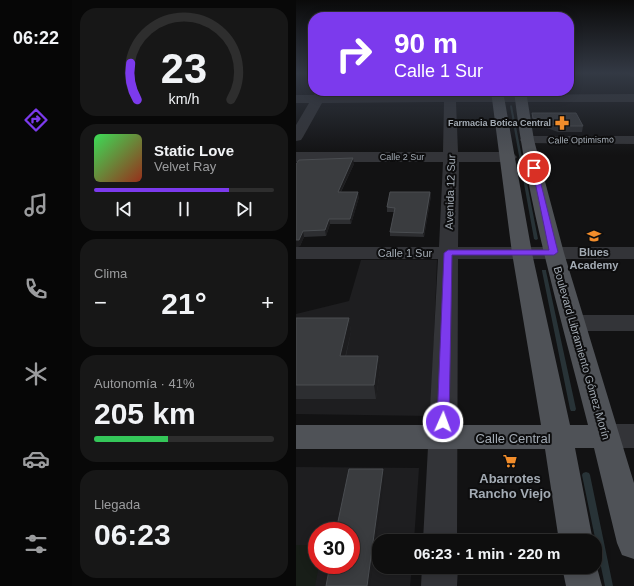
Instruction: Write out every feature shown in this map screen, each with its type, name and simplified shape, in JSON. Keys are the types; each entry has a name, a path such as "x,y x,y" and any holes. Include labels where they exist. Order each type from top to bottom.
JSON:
{"main road":[{"path":"499,100 509,157 522,252 575,534"},
{"name":"Boulevard Libramiento Gómez Morín","path":"522,100 527,140 554,252 606,436 634,543"},
{"name":"Calle Central","path":"296,437 558,438 606,436"},
{"path":"581,574 584,586"}],"street":[{"path":"296,137 316,100"},
{"name":"Avenida 12 Sur","path":"440,534 451,157 450,100"},
{"name":"Calle Optimismo","path":"527,140 634,140"},
{"name":"Calle 2 Sur","path":"296,157 509,157"},
{"name":"Calle 1 Sur","path":"296,253 634,252"},
{"path":"574,323 634,323"},
{"name":"Calle Central","path":"606,436 634,436"},
{"path":"439,586 440,574"}],"shaded area":[{"path":"361,260 437,260 431,416 296,414 296,314 349,301"},
{"path":"296,467 419,468 414,534 372,534 372,574 411,574 410,586 296,586"},
{"path":"296,545 308,545 308,574 317,574 315,586 296,586"}],"building":[{"path":"532,113 576,113 583,126 558,126 533,118"},
{"path":"353,158 338,192 358,192 350,219 329,219 325,230 303,231 299,240 296,240 296,164 299,160"},
{"path":"390,192 430,192 423,233 390,232 395,208 387,207"},
{"path":"296,318 349,318 340,356 378,356 374,385 296,385"},
{"path":"349,469 383,469 374,534 372,534 372,549 367,586 326,586 328,574 360,574 360,522 338,522"}],"waterway":[{"path":"511,106 536,239"},
{"path":"544,271 573,409"},
{"path":"586,475 609,586"}],"place":[{"name":"Farmacia Botica Central","path":"562,123"},
{"name":"Blues Academy","path":"594,236"},
{"name":"Abarrotes Rancho Viejo","path":"510,461"}],"route":[{"path":"443,422 448,253 554,252 534,168"}]}
